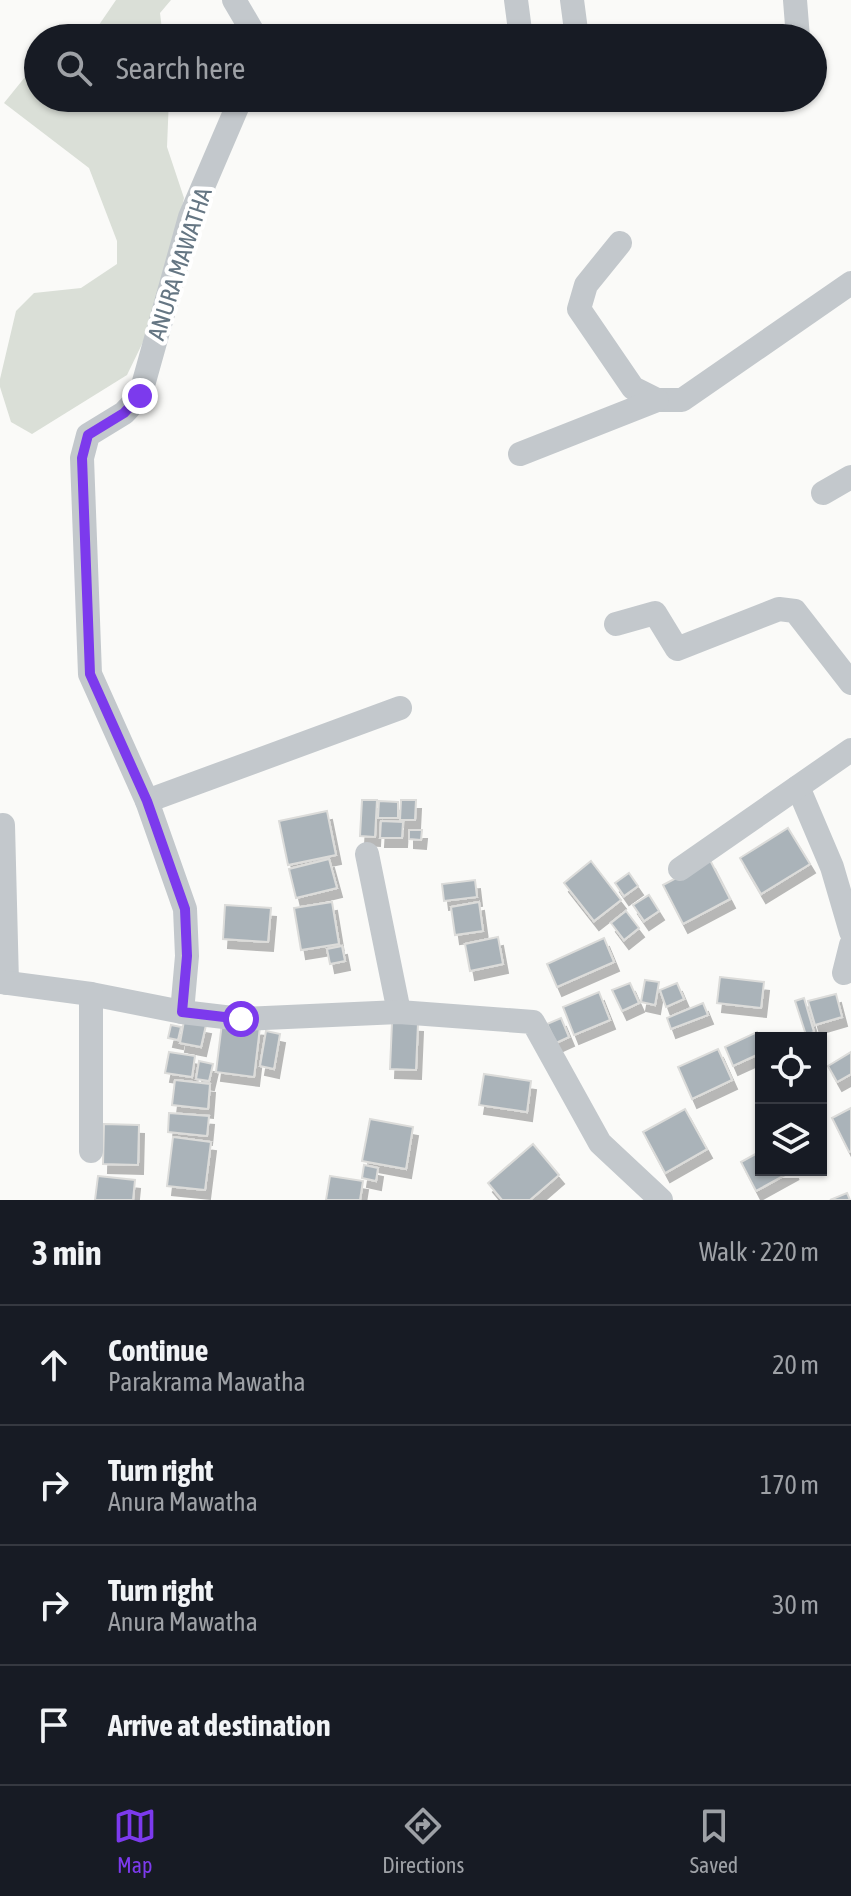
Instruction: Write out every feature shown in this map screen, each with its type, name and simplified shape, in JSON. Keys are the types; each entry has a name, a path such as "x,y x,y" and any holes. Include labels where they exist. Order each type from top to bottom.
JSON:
{"street":[{"path":"234,0 248,24"},
{"path":"516,0 519,24"},
{"path":"572,0 575,24"},
{"path":"795,0 797,24"},
{"name":"ANURA MAWATHA","path":"182,1012 187,956 185,909 147,801 90,674 82,458 88,435 124,413 140,396 190,217 235,112"},
{"path":"620,243 586,285 579,309 633,388 657,400"},
{"path":"520,454 657,400 682,400 851,283"},
{"path":"823,493 851,477"},
{"path":"616,624 655,613 677,649 779,609 795,611 851,683"},
{"path":"147,801 400,708"},
{"path":"680,869 851,750"},
{"path":"798,787 832,867 851,932"},
{"path":"3,825 3,983 241,1019 399,1012 533,1022 600,1143 661,1200"},
{"path":"367,854 399,1012"},
{"path":"844,973 851,945"},
{"path":"91,994 91,1151"}],"shaded area":[{"path":"116,0 171,0 160,13 161,24 100,24"},
{"path":"24,78 24,112 168,112 167,147 184,198 160,307 127,375 32,434 11,422 0,387 16,311 34,293 81,288 117,264 117,241 89,168 4,103"}],"building":[{"path":"362,800 377,800 375,837 360,836"},
{"path":"401,800 416,800 415,820 400,820"},
{"path":"379,801 398,802 398,818 378,818"},
{"path":"327,811 336,855 288,865 279,821"},
{"path":"381,821 403,822 402,838 380,838"},
{"path":"788,828 810,864 761,894 740,858"},
{"path":"409,830 422,830 421,840 409,839"},
{"path":"329,859 337,888 296,898 289,869"},
{"path":"710,860 730,899 683,924 663,885"},
{"path":"591,861 621,900 594,921 564,883"},
{"path":"629,873 638,886 624,896 615,883"},
{"path":"475,880 477,897 444,901 442,884"},
{"path":"649,895 659,911 644,921 633,905"},
{"path":"332,902 339,944 301,950 294,908"},
{"path":"479,902 483,931 455,935 451,907"},
{"path":"225,905 271,908 268,942 223,939"},
{"path":"626,911 639,928 624,940 611,923"},
{"path":"498,937 503,964 470,971 465,944"},
{"path":"604,938 614,962 557,987 547,964"},
{"path":"342,946 345,961 330,964 327,949"},
{"path":"720,977 764,982 761,1008 717,1003"},
{"path":"645,980 659,982 655,1005 641,1002"},
{"path":"630,983 639,1003 622,1011 612,990"},
{"path":"677,983 684,999 666,1007 660,990"},
{"path":"599,992 610,1020 574,1035 563,1007"},
{"path":"836,994 842,1017 815,1025 808,1001"},
{"path":"804,998 814,1032 805,1032 795,1001"},
{"path":"703,1003 708,1015 671,1029 667,1018"},
{"path":"561,1018 569,1037 556,1043 547,1024"},
{"path":"184,1021 206,1025 201,1047 180,1043"},
{"path":"392,1022 418,1023 416,1070 390,1069"},
{"path":"222,1023 260,1027 254,1077 216,1072"},
{"path":"171,1025 181,1027 178,1040 168,1038"},
{"path":"266,1031 280,1034 274,1069 260,1066"},
{"path":"755,1033 755,1056 733,1066 725,1047"},
{"path":"718,1049 732,1080 692,1099 678,1067"},
{"path":"169,1052 195,1056 192,1077 165,1073"},
{"path":"851,1052 851,1074 837,1082 828,1066"},
{"path":"199,1061 213,1064 209,1081 196,1079"},
{"path":"484,1074 531,1081 527,1112 479,1105"},
{"path":"175,1080 210,1084 208,1109 172,1105"},
{"path":"851,1108 851,1151 849,1152 832,1118"},
{"path":"685,1109 707,1149 665,1173 643,1132"},
{"path":"169,1113 209,1116 207,1136 168,1132"},
{"path":"370,1119 413,1127 406,1169 362,1161"},
{"path":"104,1124 139,1125 138,1165 103,1164"},
{"path":"173,1137 211,1142 205,1190 167,1186"},
{"path":"533,1144 559,1175 530,1200 502,1200 488,1183"},
{"path":"755,1154 755,1176 783,1176 756,1191 741,1162"},
{"path":"364,1165 378,1168 376,1181 362,1178"},
{"path":"98,1176 135,1180 133,1200 95,1200"},
{"path":"330,1176 363,1181 360,1200 326,1200"},
{"path":"847,1193 850,1200 830,1200"}],"route":[{"path":"140,396 124,413 88,435 82,458 90,674 147,801 185,909 187,956 182,1012 241,1019"}]}
